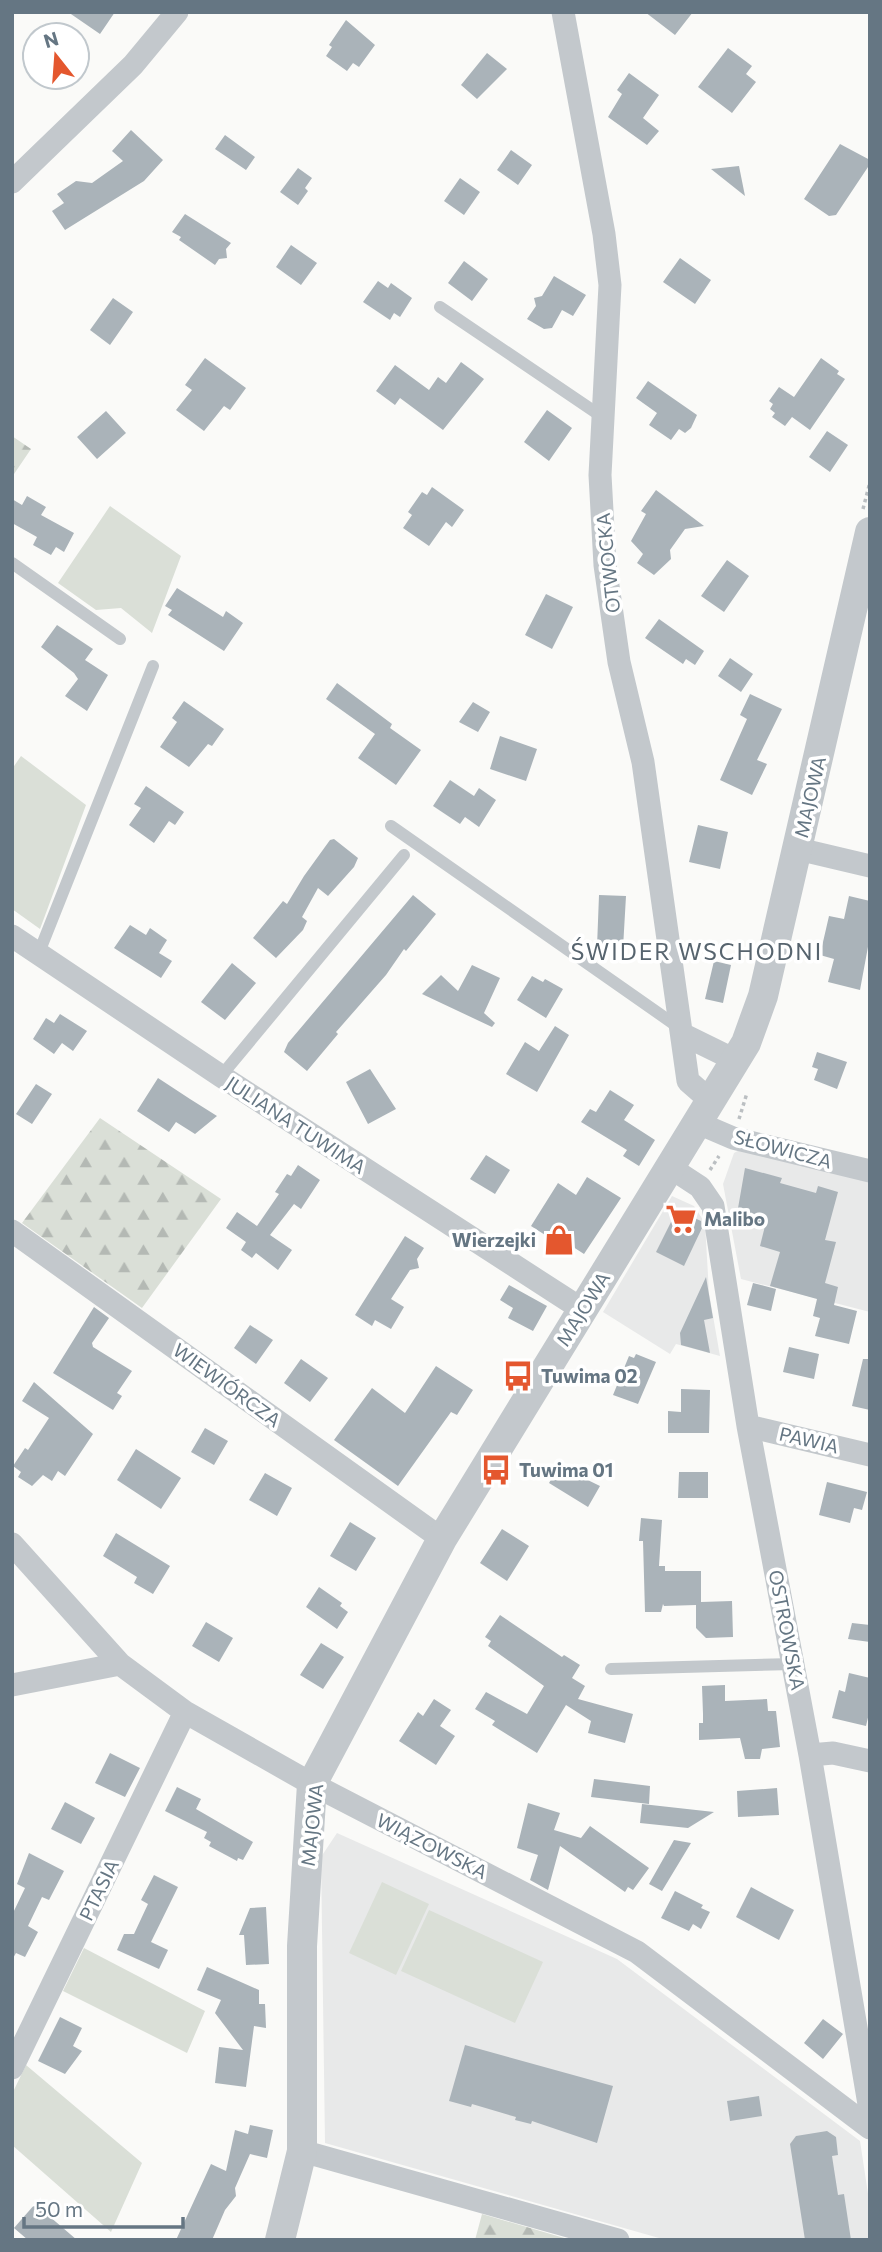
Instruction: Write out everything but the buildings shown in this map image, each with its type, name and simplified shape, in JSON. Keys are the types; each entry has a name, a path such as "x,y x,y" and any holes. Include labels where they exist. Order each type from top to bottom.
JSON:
{"street":[{"path":"12,182 133,65 177,12"},
{"name":"OTWOCKA","path":"563,12 604,234 610,285 600,475 605,565 620,662 643,762 688,1081 705,1112"},
{"name":"MAJOWA","path":"280,2240 302,2151 302,1946 312,1784 442,1539 737,1061 763,996 870,533"},
{"path":"798,849 870,866"},
{"name":"JULIANA TUWIMA","path":"22,948 583,1310"},
{"path":"681,1032 737,1061"},
{"name":"SŁOWICZA","path":"705,1112 733,1138 870,1171"},
{"name":"OSTROWSKA","path":"671,1168 700,1187 713,1206 748,1426 810,1755 870,2110"},
{"name":"WIEWIÓRCZA","path":"12,1231 442,1539"},
{"name":"PAWIA","path":"748,1426 870,1455"},
{"name":"WIĄZOWSKA","path":"12,1544 120,1664 186,1712 312,1784 637,1952 870,2128"},
{"path":"12,1685 120,1664"},
{"name":"PTASIA","path":"12,2068 186,1712"},
{"path":"810,1755 833,1753 870,1762"},
{"path":"302,2151 618,2240"}],"lane":[{"path":"440,307 604,418"},
{"path":"12,563 120,639"},
{"path":"22,948 153,666"},
{"path":"391,826 681,1032"},
{"path":"221,1076 404,855"},
{"path":"611,1669 793,1664"}],"shaded area":[{"path":"743,1148 870,1180 870,1312 741,1279 723,1184 734,1153"},
{"path":"672,1196 694,1206 705,1223 709,1293 720,1356 676,1344 670,1354 603,1312"},
{"path":"337,1833 617,1959 860,2141 870,2207 870,2240 666,2240 325,2143 321,1857"}],"green space":[{"path":"12,436 31,449 12,477"},
{"path":"110,506 181,556 152,633 121,608 96,610 58,583"},
{"path":"21,756 86,805 40,929 12,909 12,769"},
{"path":"100,1118 221,1199 142,1308 22,1223"},
{"path":"382,1882 429,1904 396,1975 349,1953"},
{"path":"429,1910 543,1962 515,2023 401,1971"},
{"path":"84,1948 205,2011 187,2053 63,1991"},
{"path":"26,2065 142,2163 111,2232 12,2145 12,2094"},
{"path":"482,2214 571,2240 475,2240"}],"place":[{"name":"Malibo","path":"681,1219"},
{"name":"Wierzejki","path":"559,1240"},
{"name":"Tuwima 02","path":"518,1376"},
{"name":"Tuwima 01","path":"496,1470"}],"district":[{"name":"ŚWIDER WSCHODNI","path":"697,952"}]}
